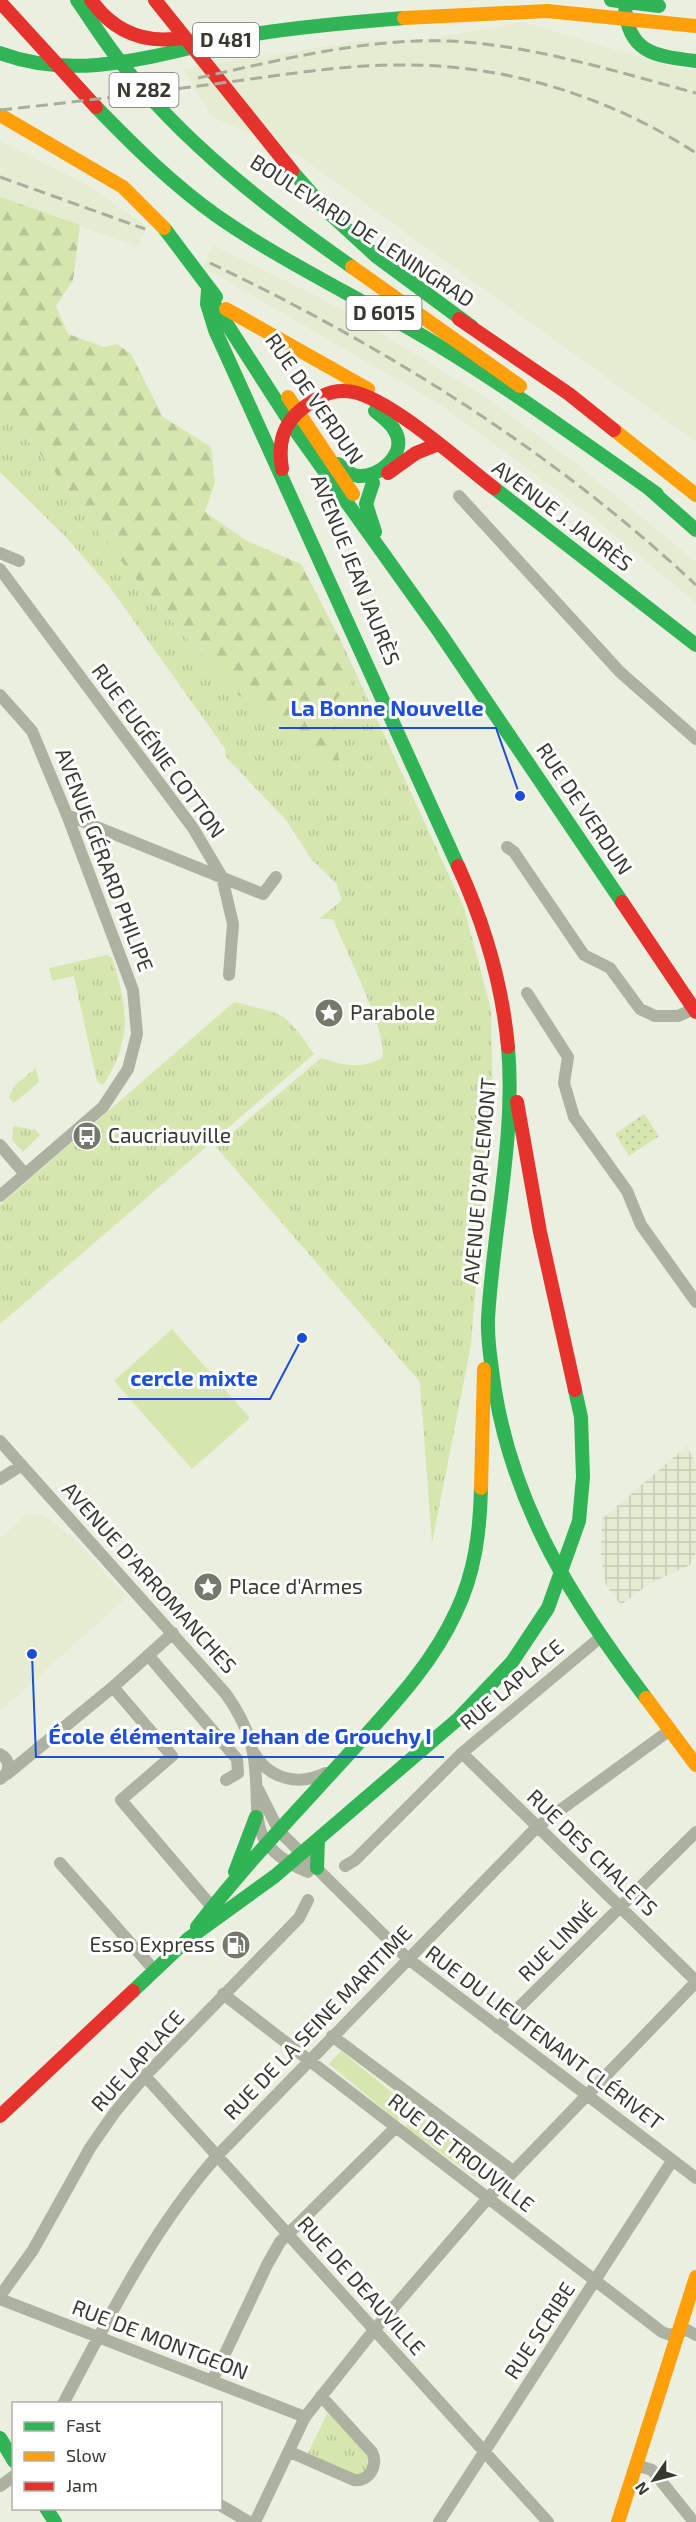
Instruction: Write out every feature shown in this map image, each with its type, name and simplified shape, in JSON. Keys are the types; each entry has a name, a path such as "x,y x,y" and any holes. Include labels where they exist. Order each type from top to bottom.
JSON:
{"main road":[{"name":"N 282","path":"77,0 141,87 191,140 225,169"},
{"name":"D 481","path":"90,0 97,10 118,29 136,36 160,40 386,5"},
{"name":"D 6015","path":"155,0 327,211 376,256 472,327"},
{"path":"611,0 674,8"},
{"path":"625,0 624,20 628,32 638,46 657,56 696,61"},
{"name":"D 6015","path":"0,3 116,126 155,164 216,215 283,257 405,325 512,392 657,494"},
{"name":"D 481","path":"0,53 46,68 69,68 104,64 257,34 406,18 500,12 586,13 696,26"},
{"name":"RUE DE VERDUN","path":"0,115 123,187 164,228 207,289 256,372 438,630 695,1010"},
{"name":"BOULEVARD DE LENINGRAD","path":"225,169 394,281 472,327 569,394 694,493"},
{"name":"BOULEVARD DE LENINGRAD","path":"225,169 311,240 486,361 590,438 696,530"},
{"path":"207,289 207,304 215,330 298,510"},
{"name":"RUE DE VERDUN","path":"207,289 226,309 350,487 375,532 431,614 438,630"},
{"name":"AVENUE J. JAURÈS","path":"226,309 394,404 403,418 436,445 696,645"},
{"path":"298,510 280,459 283,431 288,419 300,409 328,393 346,390 403,418"},
{"name":"AVENUE JEAN JAURÈS","path":"373,405 354,401 324,405 299,425 291,440 289,454 394,725"},
{"path":"325,451 352,475 370,475 383,468 395,456 398,444 396,432 373,405"},
{"path":"326,474 342,486 361,488 373,483 416,453 436,445"},
{"path":"373,483 366,504 375,532"},
{"name":"AVENUE JEAN JAURÈS","path":"298,510 394,725"},
{"name":"AVENUE D'APLEMONT","path":"394,725 461,874 496,966 509,1042 509,1119 488,1326 496,1414 510,1468 528,1514 555,1569 696,1765"},
{"path":"0,2116 188,1940 275,1876 465,1712 512,1662 548,1608 579,1521 583,1477 580,1417 540,1232 517,1102 510,1080"},
{"path":"188,1940 232,1880 421,1674 455,1618 468,1583 482,1506 481,1402 488,1326"},
{"path":"232,1880 256,1817"},
{"path":"315,1871 318,1839"},
{"path":"618,2522 696,2277"},
{"path":"0,2438 12,2458"}],"street":[{"path":"459,496 620,672 696,739"},
{"path":"0,553 19,561"},
{"name":"RUE EUGÉNIE COTTON","path":"0,569 193,828 222,877 233,924 229,975"},
{"name":"AVENUE GÉRARD PHILIPE","path":"0,1196 103,1107 128,1069 137,1034 134,990 67,815 32,731 1,698"},
{"path":"67,815 263,894 276,877"},
{"path":"507,847 514,852 584,955 610,968 640,1010 655,1016 678,1016 695,1010"},
{"path":"527,993 568,1057 564,1083 574,1117 627,1191 641,1225 696,1302"},
{"path":"0,1145 25,1174"},
{"name":"AVENUE D'ARROMANCHES","path":"0,1441 215,1680 234,1705 253,1751 261,1764 276,1776 292,1780 315,1779 336,1769"},
{"path":"0,1479 22,1465"},
{"path":"3,1776 113,1687 173,1633"},
{"name":"RUE LAPLACE","path":"345,1866 355,1860 462,1752 602,1636"},
{"path":"148,1655 237,1759 238,1773 226,1780"},
{"path":"113,1687 172,1756 121,1800 212,1907"},
{"name":"RUE DE LA SEINE MARITIME","path":"64,2402 158,2230 187,2189 308,2060 537,1827 670,1730"},
{"name":"AVENUE D'ARROMANCHES","path":"253,1751 258,1789 256,1817 267,1844"},
{"name":"RUE DES CHALETS","path":"462,1752 696,1981"},
{"path":"0,1754 8,1762 3,1776"},
{"name":"AVENUE D'ARROMANCHES","path":"258,1789 279,1831"},
{"name":"RUE DU LIEUTENANT CLÉRIVET","path":"279,1831 302,1853 315,1871 407,1958 696,2178"},
{"name":"RUE LINNÉ","path":"498,2028 696,1833"},
{"name":"RUE DU LIEUTENANT CLÉRIVET","path":"267,1844 289,1864 315,1871"},
{"path":"60,1863 154,1971"},
{"path":"275,1876 315,1871"},
{"name":"RUE LAPLACE","path":"0,2297 33,2250 104,2127 145,2076 300,1918 308,1900"},
{"path":"255,2522 305,2417 321,2396 488,2198 696,1981"},
{"name":"RUE DE TROUVILLE","path":"223,1994 662,2332 669,2335 687,2330 696,2335"},
{"name":"RUE DE TROUVILLE","path":"332,2036 513,2171"},
{"name":"RUE DE DEAUVILLE","path":"145,2076 548,2522"},
{"path":"212,2381 267,2265 288,2234 396,2127"},
{"name":"RUE SCRIBE","path":"439,2522 672,2161"},
{"name":"RUE DE MONTGEON","path":"0,2297 305,2417"},
{"path":"290,2452 361,2481 367,2477 375,2464 376,2459 372,2452 321,2396"},
{"path":"636,2465 652,2470 694,2522"},
{"path":"222,2506 249,2522"}],"shaded area":[{"path":"523,22 679,69 696,71 696,442 295,153 212,117 183,69 355,42 430,39"},
{"path":"0,141 87,185 146,226 138,247 0,197"},
{"path":"213,245 328,302 399,344 488,399 578,465 696,562 696,603 594,518 441,405 203,267"},
{"path":"687,1446 696,1465 696,1552 690,1565 650,1583 621,1605 606,1585 601,1558 602,1519"},
{"path":"28,1513 44,1516 75,1539 127,1597 0,1711 0,1538"}],"green space":[{"path":"0,197 80,225 73,280 56,306 68,334 104,347 117,344 131,354 163,417 211,447 215,482 205,512 247,541 301,564 341,641 352,682 333,703 335,741 341,767 314,757 264,710 238,695 131,574 49,465 18,431 0,416"},
{"path":"0,416 18,431 49,465 131,574 238,695 264,710 314,757 341,767 335,741 333,703 352,682 341,641 464,908 491,1010 493,1115 479,1238 471,1345 432,1543 420,1382 216,1147 321,1058 337,1063 359,1065 382,1058 383,1047 373,1012 333,919 319,919 342,900 336,883 312,860 286,820 225,756 226,750 109,586 65,536 0,472"},
{"path":"107,955 112,958 122,992 125,1023 119,1053 103,1085 97,1082 74,976 52,981 49,968"},
{"path":"234,1002 281,1016 295,1028 314,1054 0,1324 0,1205"},
{"path":"36,1068 39,1082 14,1103 9,1098 14,1086"},
{"path":"644,1114 659,1136 629,1156 615,1134"},
{"path":"13,1126 36,1130 40,1135 23,1152 12,1140"},
{"path":"172,1329 250,1418 192,1469 114,1381"},
{"path":"341,2051 410,2107 398,2121 329,2064"},
{"path":"416,2113 485,2163 475,2177 405,2127"},
{"path":"328,2412 370,2458 370,2464 363,2474 357,2477 308,2453"}],"railway":[{"path":"198,78 355,47 386,43 450,41 543,54 696,93"},
{"path":"0,110 342,68 387,65 448,67 486,71 523,79 595,101 630,116 696,153"},
{"path":"0,177 145,229"},
{"path":"210,263 340,330 465,405 526,446 584,490 696,585"}],"traffic: fast":[{"path":"77,0 113,53 170,119 258,197 352,267"},
{"path":"611,0 659,6"},
{"path":"625,5 631,33 646,49 668,57 696,61"},
{"path":"0,53 32,62 64,66 96,65 128,61 273,31 404,18"},
{"path":"96,107 169,178 217,216 270,250 409,328 464,362 548,417 657,494"},
{"path":"292,171 327,211 376,256 472,327"},
{"path":"164,228 216,297"},
{"path":"208,290 207,304 215,330 458,866"},
{"path":"214,304 295,430 440,633 622,902"},
{"path":"338,464 347,472 366,476 383,468 395,455 398,448 395,431 375,411"},
{"path":"373,483 366,504 375,532"},
{"path":"646,486 696,530"},
{"path":"494,488 696,645"},
{"path":"508,1047 510,1081 507,1149 488,1319 495,1391 504,1435 517,1476 551,1554 595,1627 646,1698"},
{"path":"133,1991 188,1939 275,1876 458,1719 512,1662 548,1608 579,1521 583,1477 581,1417 575,1390"},
{"path":"197,1927 255,1857 398,1699 436,1649 447,1631 468,1582 478,1536 481,1488"},
{"path":"235,1872 256,1817"},
{"path":"317,1868 318,1839"},
{"path":"0,2438 12,2458"},
{"path":"47,2510 55,2522"}],"traffic: slow":[{"path":"404,18 547,11 696,26"},
{"path":"0,115 123,187 164,228"},
{"path":"352,267 520,386"},
{"path":"226,309 368,389"},
{"path":"288,397 353,494"},
{"path":"614,430 696,495"},
{"path":"481,1488 484,1369"},
{"path":"646,1698 696,1765"},
{"path":"618,2522 696,2277"}],"traffic: jam":[{"path":"91,0 109,20 130,33 154,39 181,38"},
{"path":"155,0 292,171"},
{"path":"0,2 96,107"},
{"path":"459,319 569,394 614,430"},
{"path":"282,469 281,443 290,421 317,398 333,392 345,391 361,394 400,415 494,488"},
{"path":"388,473 416,453 436,445"},
{"path":"458,866 491,954 508,1047"},
{"path":"622,902 696,1012"},
{"path":"517,1102 540,1232 575,1390"},
{"path":"0,2116 133,1991"}],"place":[{"name":"La Bonne Nouvelle","path":"520,796"},
{"name":"Parabole","path":"329,1013"},
{"name":"Caucriauville","path":"87,1136"},
{"name":"cercle mixte","path":"302,1338"},
{"name":"Place d'Armes","path":"208,1587"},
{"name":"École élémentaire Jehan de Grouchy I","path":"32,1654"},
{"name":"Esso Express","path":"236,1945"}]}
